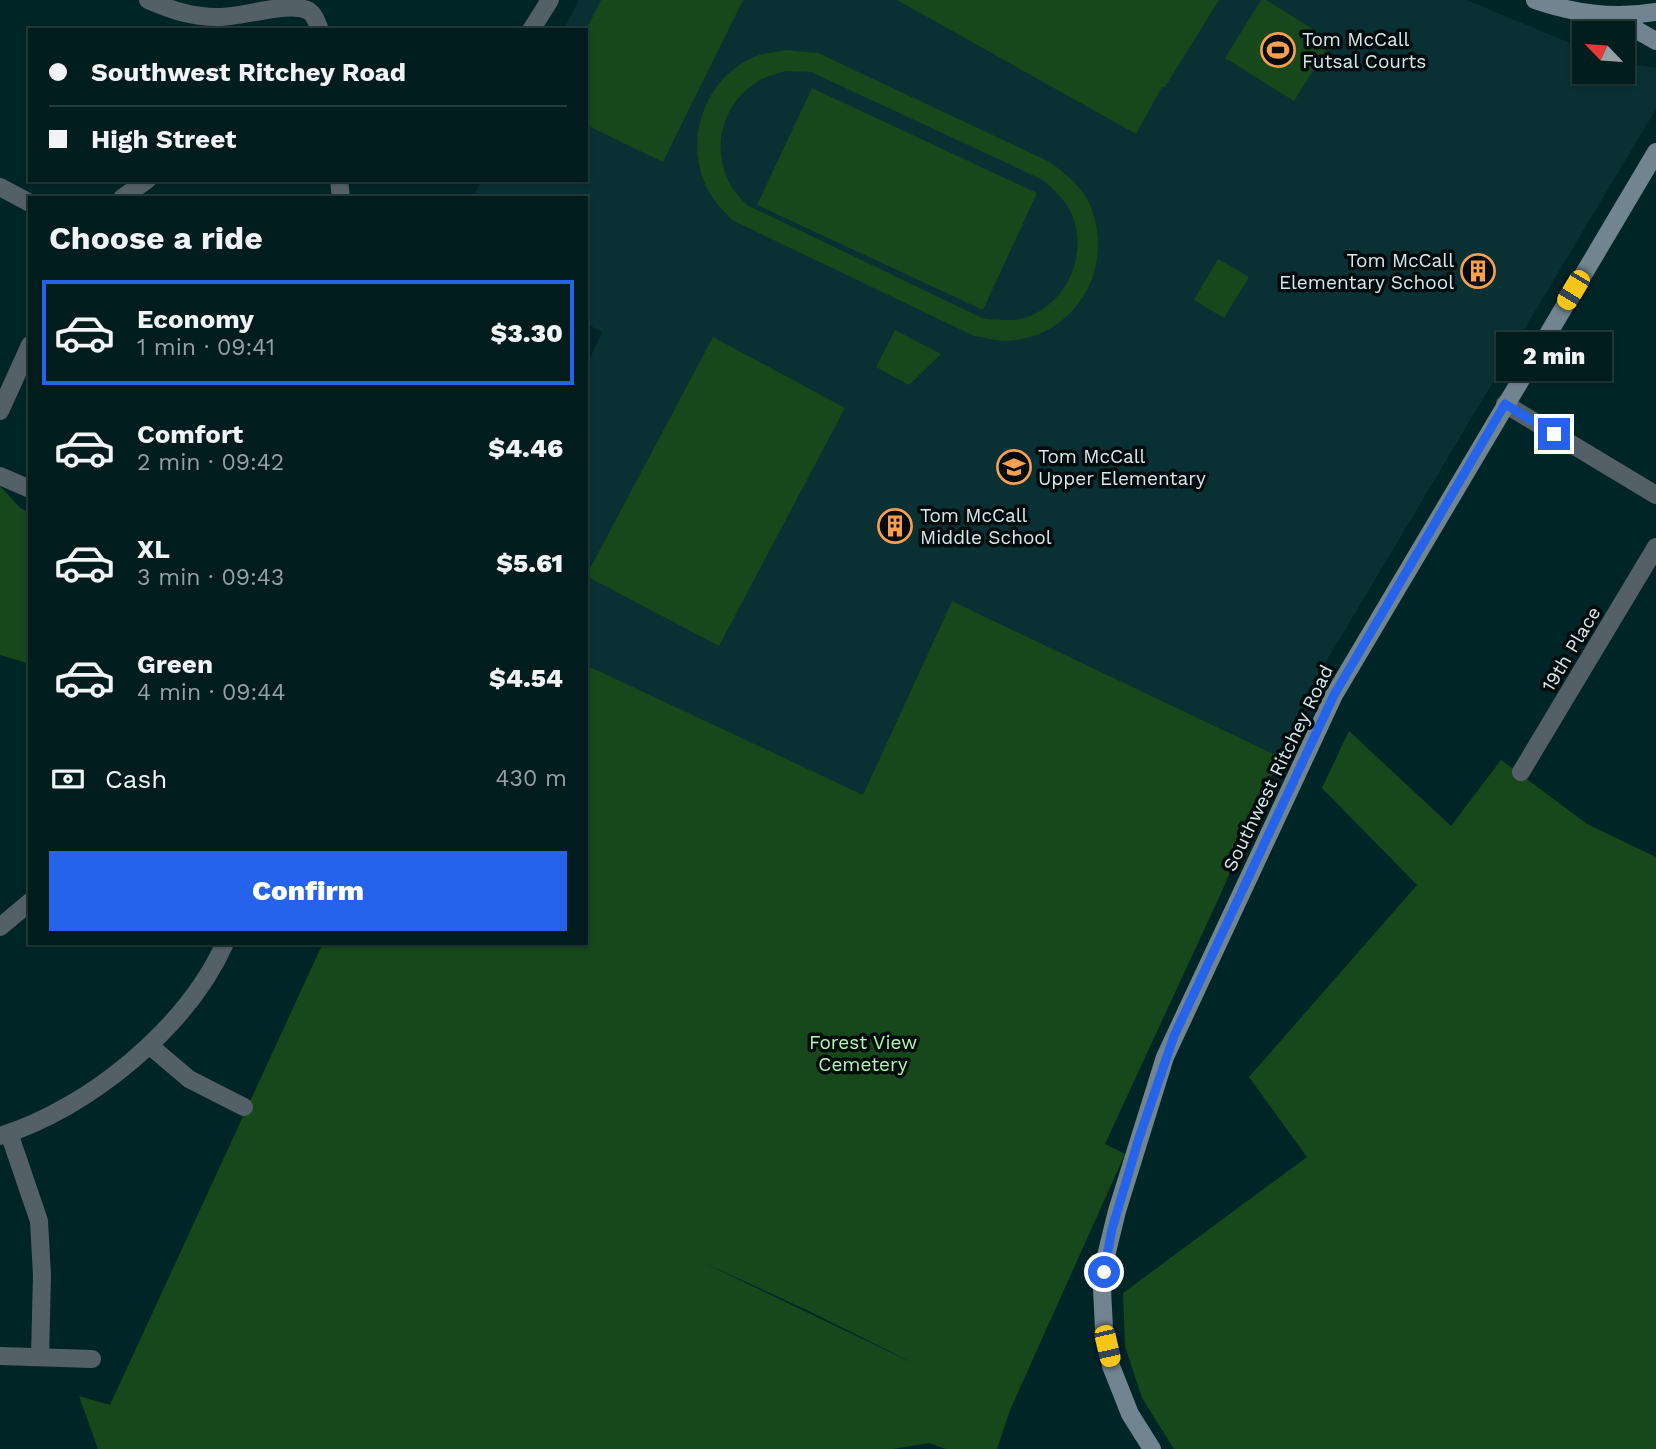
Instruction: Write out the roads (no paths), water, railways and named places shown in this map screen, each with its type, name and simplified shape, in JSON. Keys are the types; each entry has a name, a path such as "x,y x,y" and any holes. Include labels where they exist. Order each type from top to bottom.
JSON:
{"street":[{"path":"148,0 174,11 218,17 297,6 308,10 319,28"},
{"path":"532,28 551,0"},
{"path":"1535,0 1612,16 1656,12"},
{"path":"1612,16 1656,41"},
{"name":"Southwest Ritchey Road","path":"1152,1449 1126,1404 1111,1366 1104,1329 1102,1289 1112,1229 1159,1075 1174,1036 1334,695 1656,152"},
{"path":"124,196 144,182"},
{"path":"0,187 28,202"},
{"path":"0,411 28,349"},
{"path":"1505,404 1656,495"},
{"path":"0,476 28,488"},
{"name":"19th Place","path":"1521,772 1656,547"},
{"path":"0,927 28,904"},
{"path":"40,1357 42,1275 39,1221 5,1135 77,1101 104,1083 149,1045 206,977 224,945"},
{"path":"149,1045 189,1079 244,1107"},
{"path":"0,1356 92,1359"}],"place":[{"name":"Tom McCall Futsal Courts","path":"1278,50"},
{"name":"Tom McCall Elementary School","path":"1478,271"},
{"name":"Tom McCall Upper Elementary","path":"1014,467"},
{"name":"Tom McCall Middle School","path":"895,526"}],"park label":[{"name":"Forest View Cemetery","path":"863,1053"}]}
